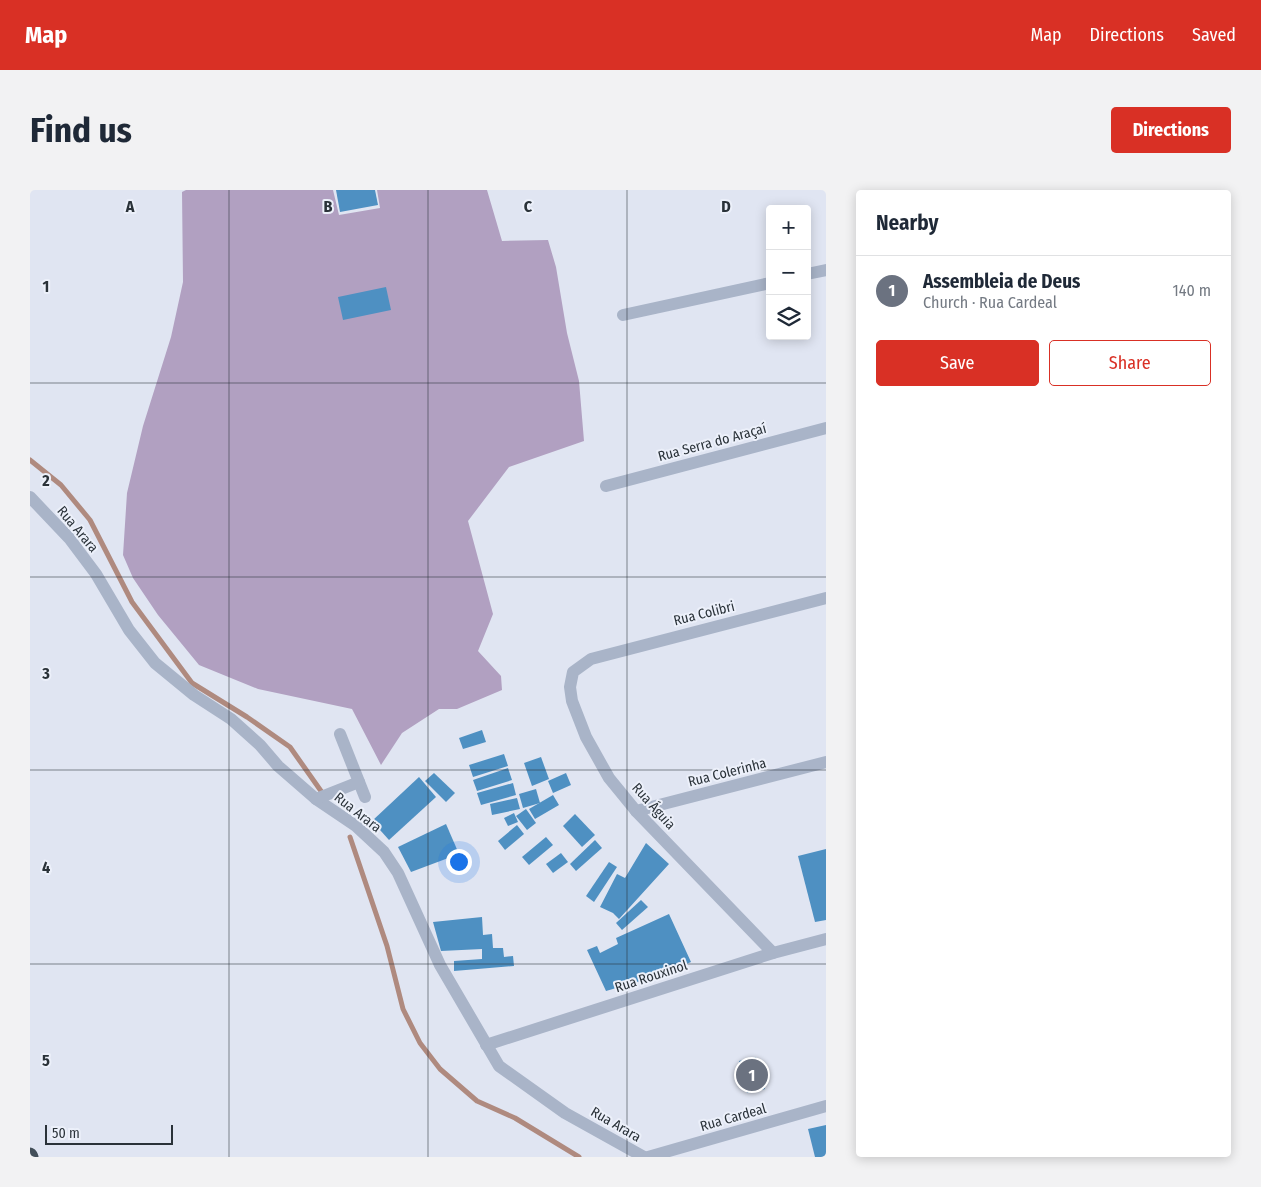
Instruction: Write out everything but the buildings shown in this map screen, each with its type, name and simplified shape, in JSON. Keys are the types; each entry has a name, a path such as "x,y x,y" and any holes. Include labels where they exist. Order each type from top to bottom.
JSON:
{"street":[{"path":"811,273 826,270"},
{"path":"623,315 766,284"},
{"name":"Rua Serra do Araçaí","path":"606,486 826,428"},
{"name":"Rua Arara","path":"30,498 69,538 96,574 129,630 156,663 194,695 231,719 260,745 278,766 316,799 356,826 384,852 398,873 440,965 499,1066 565,1113 644,1157"},
{"name":"Rua Colibri","path":"590,659 826,598"},
{"name":"Rua Águia","path":"590,659 573,672 570,687 572,701 586,737 609,778 636,810 773,953"},
{"path":"340,734 364,797"},
{"name":"Rua Colerinha","path":"636,810 826,762"},
{"path":"316,799 358,782"},
{"name":"Rua Rouxinol","path":"486,1045 773,953 826,939"},
{"name":"Rua Cardeal","path":"648,1157 826,1106"}],"shaded area":[{"path":"186,190 333,190 339,215 380,208 377,190 487,190 502,241 548,240 556,267 567,333 579,381 584,441 509,467 468,521 493,614 478,651 501,676 502,690 457,709 439,709 402,733 381,765 352,709 258,689 199,665 158,615 133,578 123,555 127,493 143,426 171,337 183,282 182,192"}],"waterway":[{"path":"30,460 61,485 90,520 132,602 192,683 247,717 290,747 321,791"},
{"path":"350,837 387,946 403,1009 420,1043 440,1069 477,1101 515,1118 579,1157"}],"place":[{"name":"Assembleia de Deus","path":"752,1075"}]}
